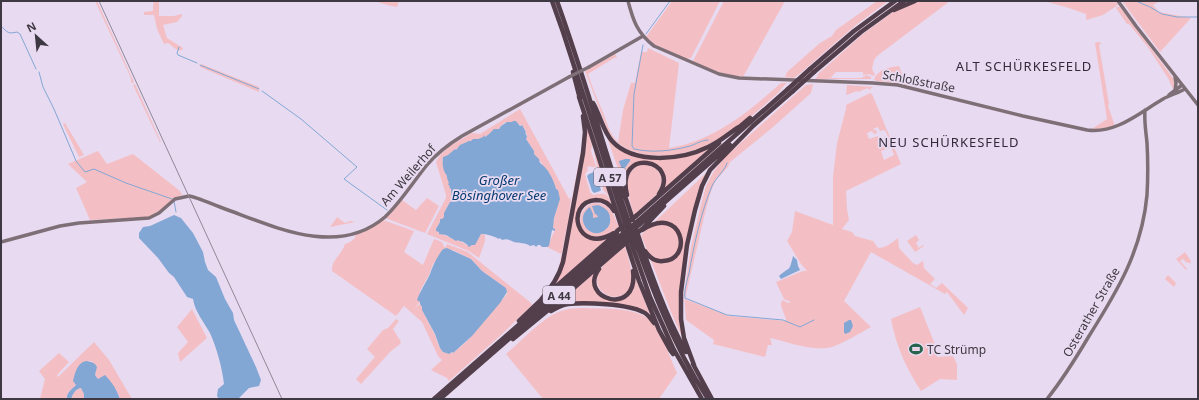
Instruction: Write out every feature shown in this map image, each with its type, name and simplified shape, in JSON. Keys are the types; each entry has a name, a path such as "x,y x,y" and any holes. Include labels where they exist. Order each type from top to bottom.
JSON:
{"highway":[{"name":"A 57","path":"552,1 647,288 658,317 679,360 702,399"},
{"name":"A 57","path":"557,1 643,265 657,300 684,358 708,399"},
{"name":"A 44","path":"639,224 788,89 861,32 904,1"},
{"path":"884,15 916,1"},
{"name":"A 44","path":"434,399 619,238 639,224 793,91 854,31 893,2"},
{"path":"564,35 564,42 579,97 642,290 657,326 670,350 679,360"},
{"path":"588,94 612,141 626,151 640,156 670,157 690,154 714,144 740,127"},
{"path":"540,301 555,283 561,270 580,173 585,132 579,97"},
{"path":"653,201 740,127 761,110 770,105"},
{"path":"694,365 684,338 681,319 681,292 687,245 695,210 702,186 710,170 754,125"},
{"path":"618,219 610,206 603,201 595,200 588,202 581,208 577,220 582,233 594,239 619,238 634,235 639,224 663,186 664,180 661,170 652,163 647,162 636,164 631,167 627,173 625,188 631,212 641,244 645,257 671,322 712,399"},
{"path":"611,165 631,212"},
{"path":"631,258 634,276 632,288 626,296 616,300 606,298 602,295 594,282 597,271 607,259 627,224 669,224 678,230 682,240 679,251 676,255 672,259 665,261 652,259 641,244"},
{"path":"498,344 540,301 619,238"},
{"name":"A 44","path":"440,399 619,238"},
{"path":"496,350 504,347 607,259"},
{"path":"540,317 567,304 576,303 608,305 630,308 643,312 657,326"}],"main road":[{"name":"Schloßstraße","path":"628,1 633,21 637,29 654,46 719,74 739,78 898,85 1023,116 1092,130 1107,130 1116,127 1184,87"},
{"path":"1118,1 1198,105"},
{"name":"Am Weilerhof","path":"1,242 60,226 79,223 149,218 159,213 174,200 193,197 295,233 314,237 331,238 353,234 375,224 391,211 427,165 450,143 643,36"},
{"path":"1175,76 1175,90"},
{"name":"Schloßstraße","path":"1165,98 1175,90 1184,87"},
{"name":"Osterather Straße","path":"1047,399 1072,365 1117,292 1136,247 1144,217 1148,186 1145,110"}],"shaded area":[{"path":"95,1 97,1 134,82 131,83 131,78"},
{"path":"154,1 159,1 159,16 174,16 182,14 177,22 163,25 167,38 183,48 182,50 177,49 168,43 164,44 157,29 154,15 144,15 144,12 153,11"},
{"path":"374,1 399,1 397,7"},
{"path":"672,1 720,1 691,58 685,59 656,45 646,37"},
{"path":"724,1 785,1 743,77 717,72 693,61"},
{"path":"877,1 888,1 856,25 797,76 793,78 785,77 787,72 820,43 832,36 836,30"},
{"path":"917,1 950,1 877,56 874,60 872,69 875,75 874,76 869,74 863,75 863,72 836,72 829,79 815,79 818,76 817,75 863,34 893,12"},
{"path":"1044,1 1115,1 1118,5 1103,15 1086,20 1086,14"},
{"path":"1122,1 1160,1 1153,5 1159,12 1191,18 1160,52"},
{"path":"1120,7 1173,78 1175,81 1173,89 1168,78 1147,46 1129,24 1127,24 1116,8"},
{"path":"1095,43 1102,43 1099,45 1109,104 1108,106 1115,126 1092,129 1107,119"},
{"path":"648,48 679,63 669,148 701,139 716,132 730,124 781,83 787,83 777,94 735,129 704,146 688,152 670,155 651,155 634,152 623,147 609,134 585,71 615,54 617,57 588,74 612,135 618,142 623,110 631,83 635,83 641,52 647,52"},
{"path":"201,64 259,87 259,92 200,67"},
{"path":"899,66 907,86 876,81 874,79 881,71"},
{"path":"867,75 871,77 871,79 830,79 831,77 861,78"},
{"path":"135,84 161,142 133,85"},
{"path":"813,84 811,93 772,128 730,162 728,167 716,180 711,191 705,213 685,299 729,316 786,321 781,302 783,300 788,303 791,302 784,299 776,282 803,271 807,271 787,241 792,232 795,211 833,225 833,177 837,143 846,105 870,93 872,94 901,164 846,191 849,220 842,229 852,232 855,236 873,241 878,248 886,246 898,238 899,248 913,263 917,265 923,261 924,268 935,279 930,284 936,288 942,283 968,308 964,315 947,292 945,294 871,252 844,301 871,327 832,347 809,347 770,338 772,345 768,345 765,357 713,344 714,340 686,320 684,293 691,247 706,186 714,171 725,157 806,85","holes":["878,127 880,131 885,130 889,139 880,139 878,136 869,139 867,133 872,131 874,134 877,133 876,130 873,129","891,147 894,155 884,160 881,151"]},
{"path":"847,85 873,87 869,90 868,88 846,95"},
{"path":"520,109 569,199 571,198 563,255 547,247 555,230 553,228 553,224 557,208 557,199 554,185 547,171 534,154 534,151 526,139 527,134 525,133 526,131 522,125 509,122 504,123 499,129 493,131 485,137 469,141 461,145 448,156 443,157 444,167 450,185 452,201 444,213 442,220 440,219 436,229 440,234 458,240 468,246 473,245 481,234 485,235 485,241 479,258 469,251 427,234 446,198 436,162 440,155 450,146 472,133 480,134"},
{"path":"65,123 84,155 79,157 63,124"},
{"path":"586,124 592,145 591,151 596,167 587,167 588,170 585,174 590,192 593,195 605,194 609,198 612,205 591,200 577,214 583,236 592,240 607,239 556,284"},
{"path":"608,140 610,140 622,151 666,159 712,146 664,189 665,178 662,170 656,164 649,161 641,161 633,165 627,172 623,183"},
{"path":"594,148 609,196 603,188"},
{"path":"98,151 107,164 133,154 180,191 182,195 175,198 158,212 148,217 90,220 76,188 87,182 68,164"},
{"path":"644,164 655,168 660,174 662,182 657,194 634,215 628,192 628,178 636,167"},
{"path":"708,171 696,204 680,292 683,339 641,235"},
{"path":"427,198 439,206 425,233 385,218 402,200 416,210"},
{"path":"594,203 599,203 608,207 619,227 599,237 592,237 586,234 582,229 580,217 587,206"},
{"path":"337,217 345,223 350,221 355,222 330,227"},
{"path":"383,220 414,231 404,252 423,265 434,239 442,242 445,248 447,244 468,252 532,305 449,381 447,378 431,370 442,360 438,356 422,322 404,306 396,316 332,271 333,263 345,244 355,238 355,235","holes":["443,249 453,250 471,259 482,271 506,288 507,294 466,342 453,353 443,352 423,312 422,307 420,304 415,308 420,302 420,291 433,264 438,259"]},
{"path":"916,235 919,240 916,243 919,248 923,245 924,246 915,252 907,241"},
{"path":"625,246 632,276 630,289 618,297 611,296 604,293 599,288 597,281 599,272 607,261"},
{"path":"1185,252 1191,261 1190,264 1183,259 1180,261 1187,269 1186,270 1176,259"},
{"path":"594,273 600,295 620,300 635,283 635,277 650,314 618,305 557,306"},
{"path":"1168,275 1176,283 1174,287 1165,279"},
{"name":"TC Strümp","path":"920,307 936,347 937,357 953,356 957,364 957,380 940,379 921,391 902,356 891,319"},
{"path":"578,308 628,311 644,316 654,324 658,330 677,373 659,399 543,399 506,354 548,317 556,313"},
{"path":"192,309 207,338 180,362 178,353 188,342 177,327"},
{"path":"396,319 399,321 393,329 401,342 400,344 390,352 361,384 356,379 375,357 367,349 383,330 388,328"},
{"path":"94,342 109,360 132,399 120,399 117,391 101,378 98,379 95,375 96,372 92,361 86,361 78,381 68,393 67,399 40,399 45,379 39,371 59,353 69,362 57,375 58,377"},
{"path":"81,388 84,394 84,399 71,399 73,394"}],"water":[{"name":"Großer Bösinghover See","path":"516,121 520,126 522,125 526,132 526,139 534,151 534,154 548,171 556,189 558,190 560,199 554,218 553,228 555,231 552,230 549,246 530,246 481,234 475,245 469,247 463,242 458,240 456,241 446,235 439,234 436,229 440,219 444,217 444,213 452,201 451,189 443,168 443,157 455,149 456,150 460,145 473,139 483,137 484,135 485,137 494,129 499,129 507,122"},
{"path":"630,159 630,161 624,169 622,169 619,161"},
{"path":"594,172 601,190 594,193 587,176"},
{"path":"598,205 608,211 610,221 609,226 601,233 595,233 586,228 583,223 583,217 585,212 590,207 593,218 598,217 592,206"},
{"path":"174,215 181,218 193,233 203,252 208,270 216,277 225,299 233,313 234,320 261,380 259,386 249,388 238,399 219,399 217,396 218,389 224,384 219,358 210,333 198,313 193,299 187,297 174,277 139,238 139,233 143,227 150,226"},
{"path":"447,248 471,259 482,271 506,288 507,292 500,303 472,336 453,353 452,352 449,354 443,352 440,348 435,334 422,310 420,302 417,300 437,258 443,249"},
{"path":"793,256 797,260 800,270 781,279 779,276 789,269"},
{"path":"851,320 853,326 850,332 845,334 844,323"},
{"path":"86,361 93,362 96,365 95,375 98,379 105,375 108,378 116,389 120,399 84,399 84,394 81,388 73,394 71,399 67,399 68,393 76,385 73,381 77,369 80,364"}],"waterway":[{"path":"646,34 670,1"},
{"path":"1136,1 1162,14 1177,17 1198,17"},
{"path":"1,26 8,32 17,32 20,34 36,69"},
{"path":"643,45 634,94 632,146 634,149 648,151 669,150 690,146 701,141 708,140"},
{"path":"179,47 177,53 178,55 197,63"},
{"path":"200,65 259,89"},
{"path":"39,72 43,87 76,161 85,172 94,169 126,183 172,199"},
{"path":"262,91 301,119 357,167 344,179 387,210"},
{"path":"727,163 725,168 715,180 704,207 685,289 685,298 727,315 783,320 800,327 814,320"},
{"path":"174,201 176,212"}],"railway":[{"path":"99,1 282,399"}],"place":[{"name":"TC Strümp","path":"916,349"}],"district":[{"name":"ALT SCHÜRKESFELD","path":"1024,66"},
{"name":"NEU SCHÜRKESFELD","path":"949,142"}]}
